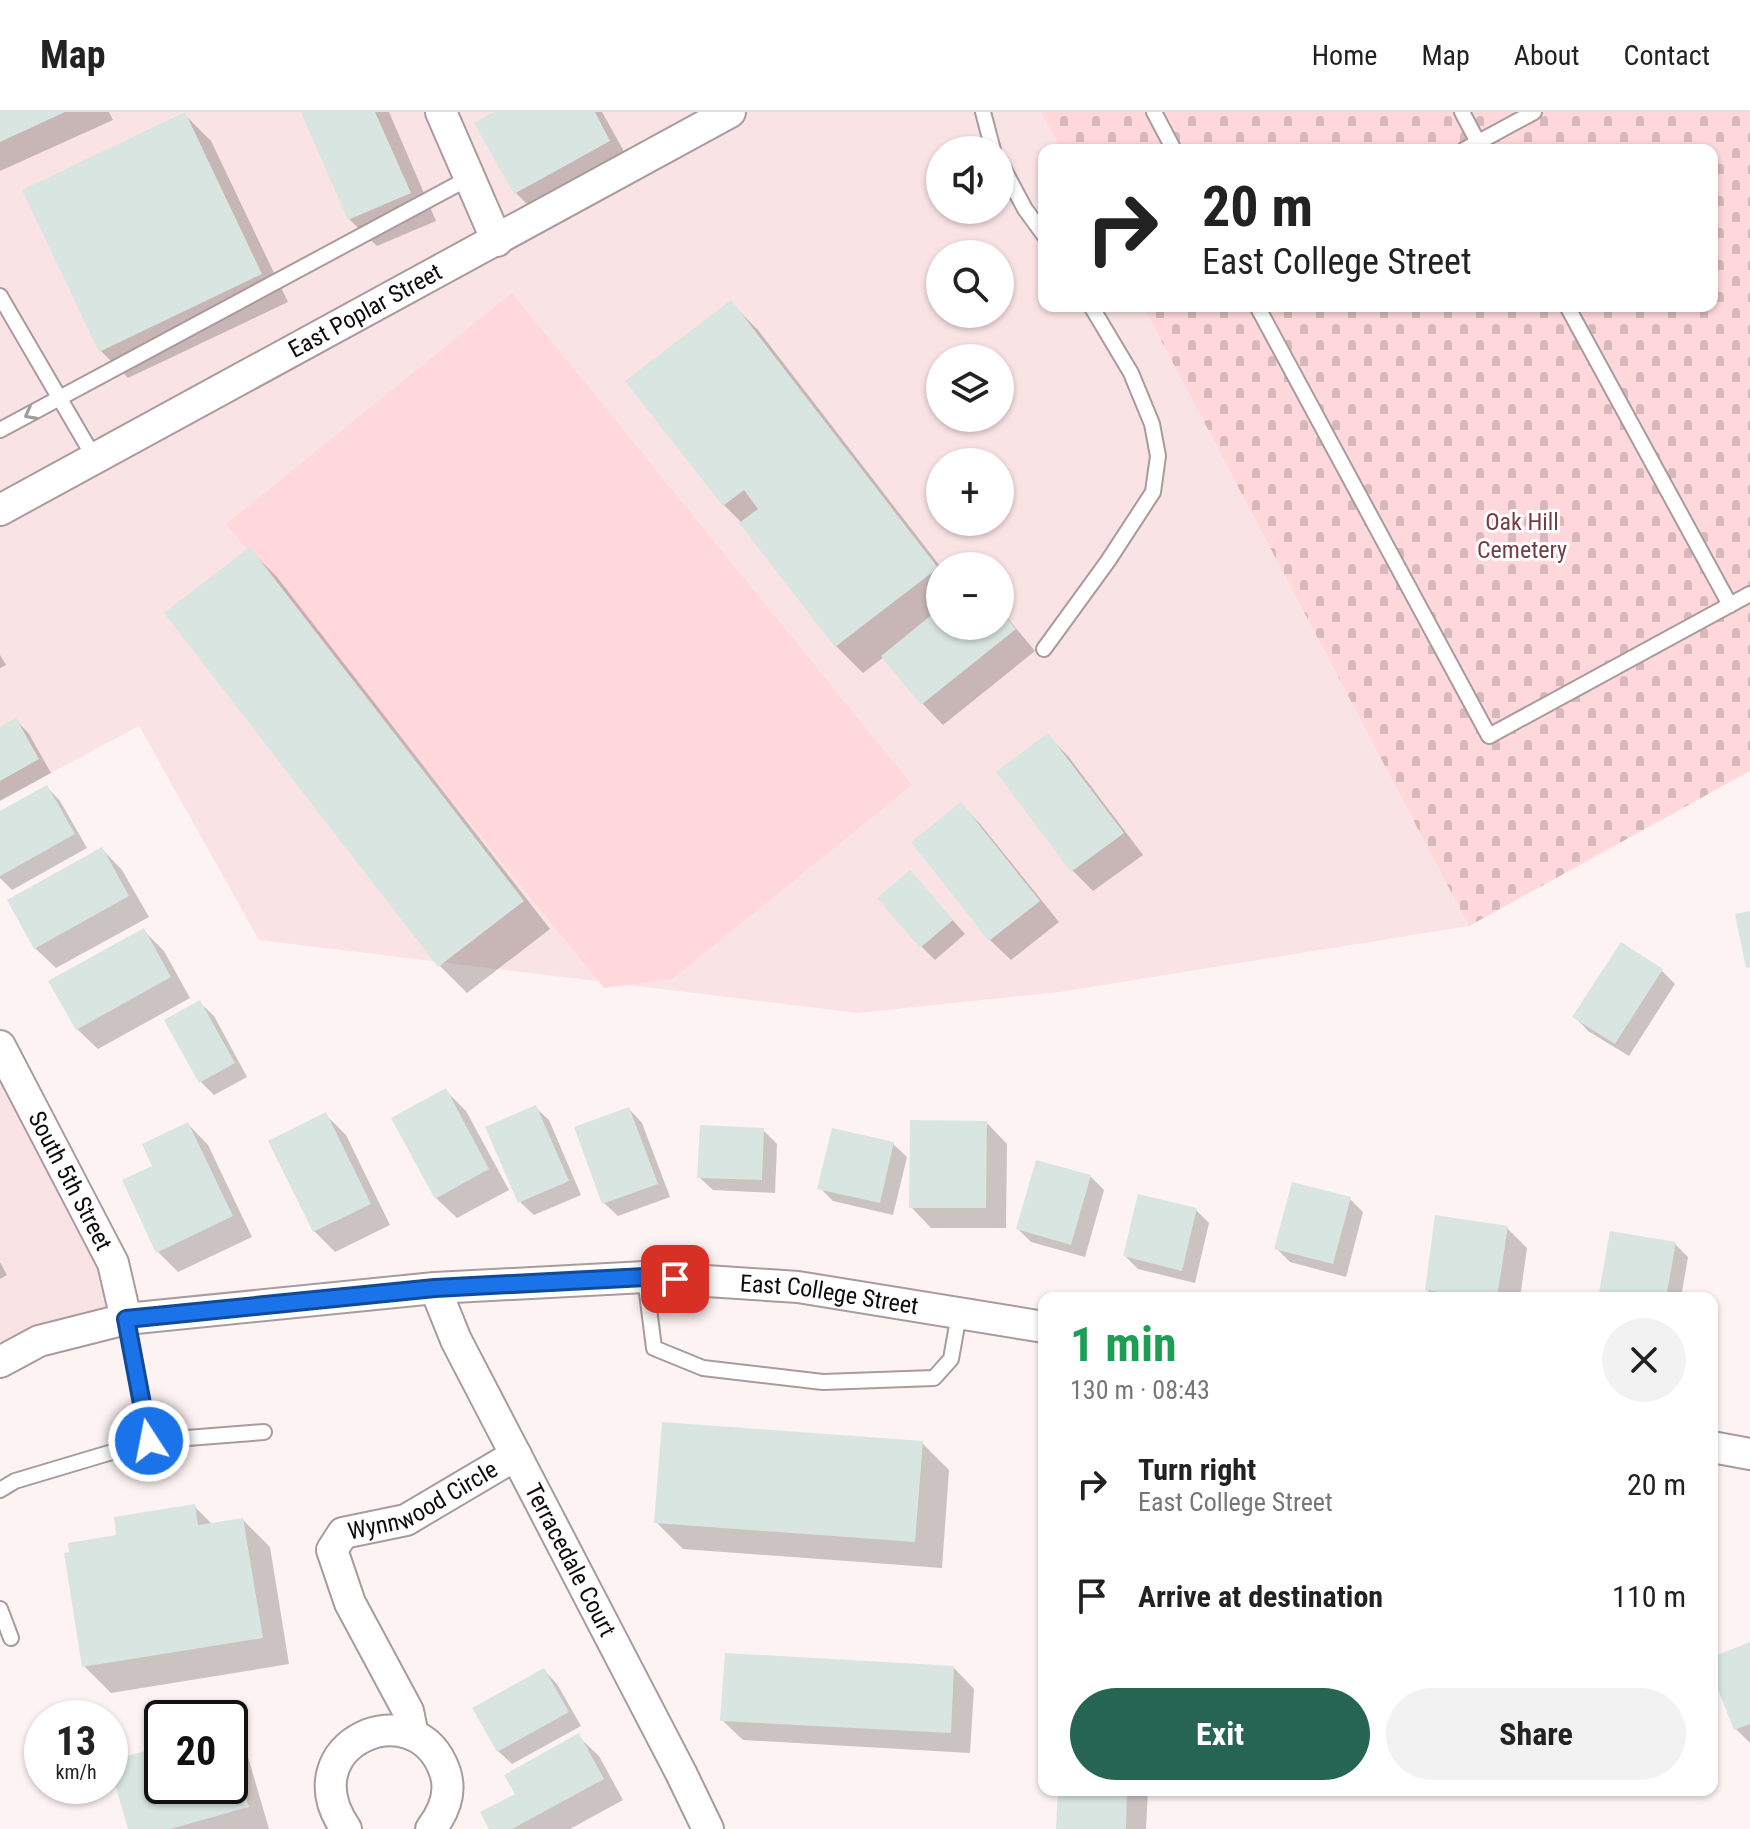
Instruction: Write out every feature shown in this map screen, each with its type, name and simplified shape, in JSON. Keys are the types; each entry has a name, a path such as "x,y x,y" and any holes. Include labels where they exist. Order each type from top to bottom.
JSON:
{"street":[{"path":"441,112 497,241"},
{"name":"East Poplar Street","path":"0,510 730,112"},
{"name":"South 5th Street","path":"0,1046 113,1263 126,1319"},
{"name":"East College Street","path":"0,1362 39,1341 126,1319 435,1288 645,1277 798,1287 1038,1326"},
{"name":"Terracedale Court","path":"435,1288 456,1340 708,1829"},
{"path":"1718,1448 1750,1454"},
{"name":"Wynnwood Circle","path":"413,1735 408,1711 350,1603 332,1550 343,1533 406,1520 516,1455"},
{"path":"346,1829 335,1812 330,1792 332,1772 341,1754 355,1740 373,1732 394,1730 413,1735 430,1746 441,1762 447,1780 447,1798 441,1816 431,1829"}],"lane":[{"path":"983,112 989,136"},
{"path":"1154,112 1171,144"},
{"path":"1462,112 1479,144"},
{"path":"1483,144 1534,112"},
{"path":"0,430 469,178"},
{"path":"1014,188 1038,227"},
{"path":"0,296 95,459"},
{"path":"1044,649 1153,492 1158,456 1152,424 1131,373 1095,312"},
{"path":"1260,312 1489,736 1750,594"},
{"path":"1570,312 1730,605"},
{"path":"645,1277 654,1348 703,1368 823,1382 934,1378 951,1359 959,1314"},
{"path":"126,1319 149,1441"},
{"path":"0,1490 15,1481 149,1441 264,1432"},
{"path":"0,1609 11,1638"}],"shaded area":[{"path":"0,112 1041,112 1058,144 1038,144 1038,312 1146,312 1469,926 1060,992 858,1013 259,940 139,726 0,800"},
{"path":"0,1062 125,1313 0,1379"}],"green space":[{"name":"Oak Hill Cemetery","path":"1041,112 1750,112 1750,771 1469,926 1146,312 1718,312 1718,144 1058,144"},
{"path":"512,293 912,785 672,979 604,988 226,524"}],"building":[{"path":"0,112 65,112 0,142"},
{"path":"185,112 262,274 99,352 22,190"},
{"path":"301,112 375,112 411,193 348,220"},
{"path":"494,112 595,112 610,141 514,194 474,123"},
{"path":"731,300 926,552 926,577 835,647 739,523 758,509 744,490 723,506 625,381"},
{"path":"250,547 524,901 438,967 164,613"},
{"path":"926,619 926,640 1002,640 921,705 881,656"},
{"path":"16,718 39,759 0,781 0,727"},
{"path":"1048,733 1124,833 1071,872 996,772"},
{"path":"47,785 75,834 0,876 0,811"},
{"path":"961,802 1040,901 989,941 911,842"},
{"path":"102,847 129,896 34,949 7,900"},
{"path":"910,870 953,920 920,948 877,898"},
{"path":"1750,911 1750,967 1746,968 1735,914"},
{"path":"144,928 171,977 76,1030 48,981"},
{"path":"1621,942 1663,969 1615,1044 1572,1017"},
{"path":"200,1000 235,1063 199,1083 164,1020"},
{"path":"446,1088 489,1169 435,1199 391,1118"},
{"path":"536,1105 569,1181 518,1203 485,1127"},
{"path":"629,1107 658,1184 602,1204 574,1127"},
{"path":"326,1112 371,1204 313,1232 268,1141"},
{"path":"910,1120 987,1121 986,1208 909,1208"},
{"path":"188,1122 233,1216 156,1253 122,1180 152,1166 142,1144"},
{"path":"700,1125 764,1128 762,1180 697,1178"},
{"path":"832,1128 894,1142 880,1203 817,1189"},
{"path":"1036,1160 1091,1175 1071,1245 1016,1229"},
{"path":"1292,1182 1351,1197 1333,1264 1274,1249"},
{"path":"1138,1194 1197,1208 1182,1271 1123,1256"},
{"path":"1435,1215 1508,1226 1498,1292 1425,1290"},
{"path":"1610,1231 1676,1242 1667,1292 1599,1292"},
{"path":"662,1422 923,1441 915,1542 654,1523"},
{"path":"195,1504 198,1525 243,1518 263,1638 82,1667 64,1553 69,1552 68,1543 116,1535 114,1517"},
{"path":"1750,1642 1750,1724 1734,1730 1718,1689 1718,1655"},
{"path":"725,1653 954,1666 951,1733 720,1721"},
{"path":"544,1668 569,1712 497,1752 472,1708"},
{"path":"579,1733 604,1779 512,1829 489,1829 480,1812 515,1794 504,1775"},
{"path":"144,1751 144,1804 248,1804 249,1807 170,1829 128,1829 121,1804 128,1804 128,1756"},
{"path":"1058,1796 1127,1796 1126,1829 1056,1829"}],"route":[{"path":"149,1441 126,1319 435,1288 645,1277 675,1279"}]}
